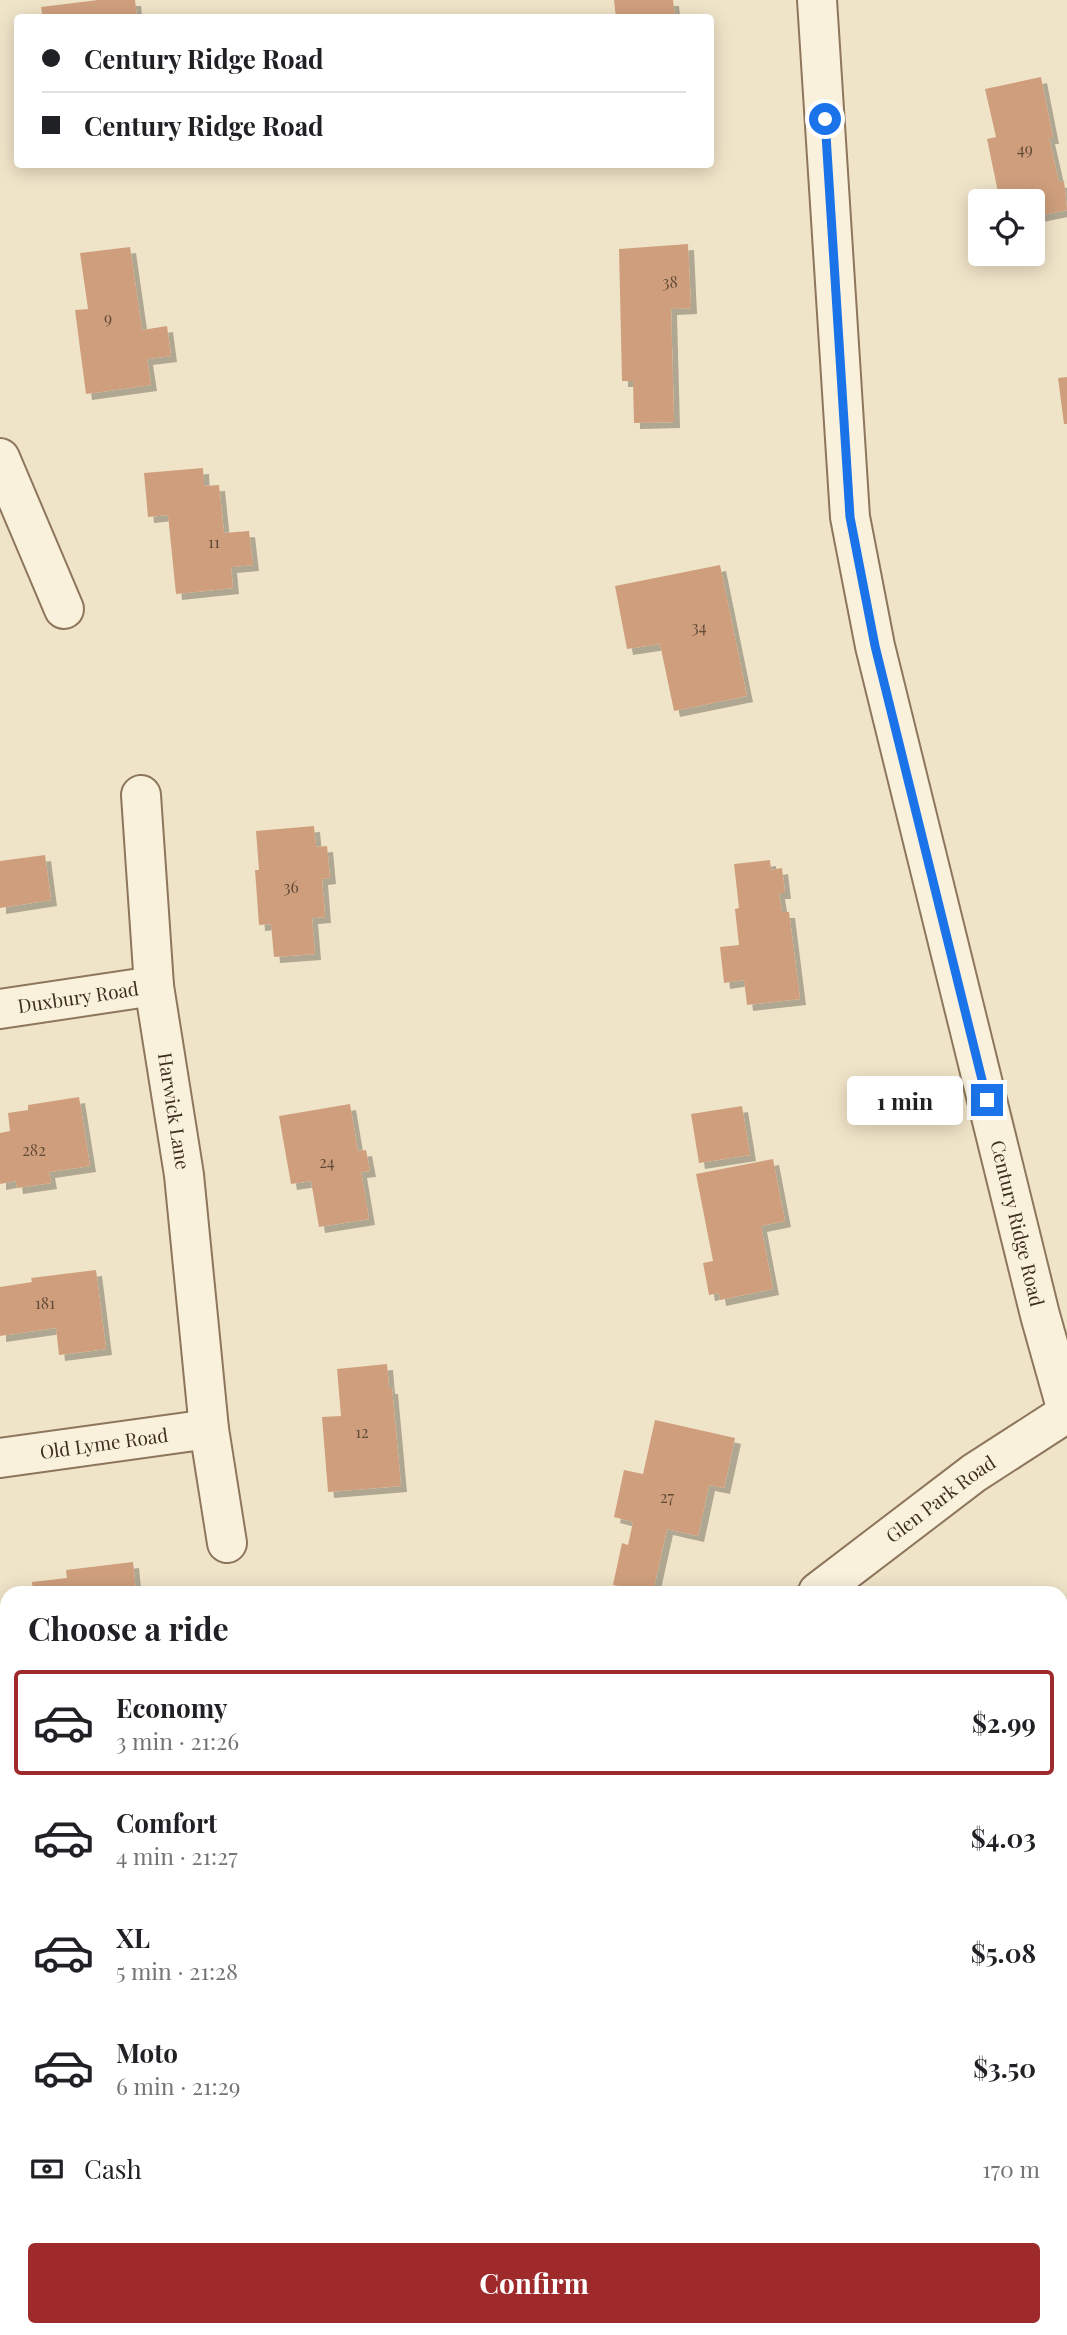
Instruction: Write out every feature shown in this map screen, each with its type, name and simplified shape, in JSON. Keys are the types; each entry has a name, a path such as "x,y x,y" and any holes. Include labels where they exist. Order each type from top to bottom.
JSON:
{"street":[{"name":"Century Ridge Road","path":"817,0 850,517 875,646 1040,1315 1067,1412"},
{"path":"0,458 64,610"},
{"name":"Harwick Lane","path":"141,796 154,986 184,1175 209,1429 227,1543"},
{"name":"Duxbury Road","path":"0,1009 154,986"},
{"name":"Glen Park Road","path":"826,1586 974,1473 1067,1412"},
{"name":"Old Lyme Road","path":"0,1458 209,1429"}],"building":[{"path":"98,0 135,0 137,14 42,14 41,7"},
{"path":"614,0 673,0 675,14 616,14"},
{"path":"1041,77 1053,138 1049,138 1059,182 1064,181 1067,210 1045,214 1045,189 997,189 987,139 996,137 985,89"},
{"path":"688,244 691,308 671,309 674,422 634,423 633,381 622,381 619,249"},
{"path":"130,247 142,330 167,326 171,356 147,359 151,385 86,394 75,310 88,309 80,253"},
{"path":"1067,377 1067,424 1064,424 1058,378"},
{"path":"203,468 204,486 219,485 224,533 249,531 253,565 231,567 233,588 176,594 168,515 148,517 144,473"},
{"path":"720,565 747,696 674,711 660,644 627,649 615,586"},
{"path":"314,826 316,847 327,846 330,878 322,879 325,917 312,918 315,954 274,957 271,924 259,925 255,870 259,870 256,831"},
{"path":"45,855 51,900 0,908 0,861"},
{"path":"770,860 771,870 782,868 785,893 779,893 782,912 789,912 800,999 747,1005 744,980 724,983 720,947 739,945 735,909 739,908 734,864"},
{"path":"79,1097 90,1166 49,1172 51,1183 17,1188 16,1181 0,1184 0,1133 10,1131 8,1113 28,1110 28,1105"},
{"path":"350,1104 358,1151 366,1150 370,1171 361,1172 369,1219 319,1227 311,1181 291,1184 279,1116"},
{"path":"742,1106 750,1155 699,1163 691,1114"},
{"path":"773,1159 785,1221 761,1226 773,1289 720,1300 719,1293 709,1295 703,1263 713,1261 696,1174"},
{"path":"96,1270 106,1349 59,1355 56,1328 0,1336 0,1287 32,1282 31,1278"},
{"path":"387,1364 389,1388 392,1388 401,1486 328,1492 322,1417 341,1416 337,1369"},
{"path":"655,1420 735,1438 724,1488 709,1485 698,1536 667,1529 654,1586 613,1585 622,1543 628,1545 633,1522 614,1517 624,1470 643,1474"},
{"path":"133,1562 135,1586 32,1586 32,1582 67,1578 66,1570"}],"route":[{"path":"825,119 850,517 875,646 987,1100"}]}
